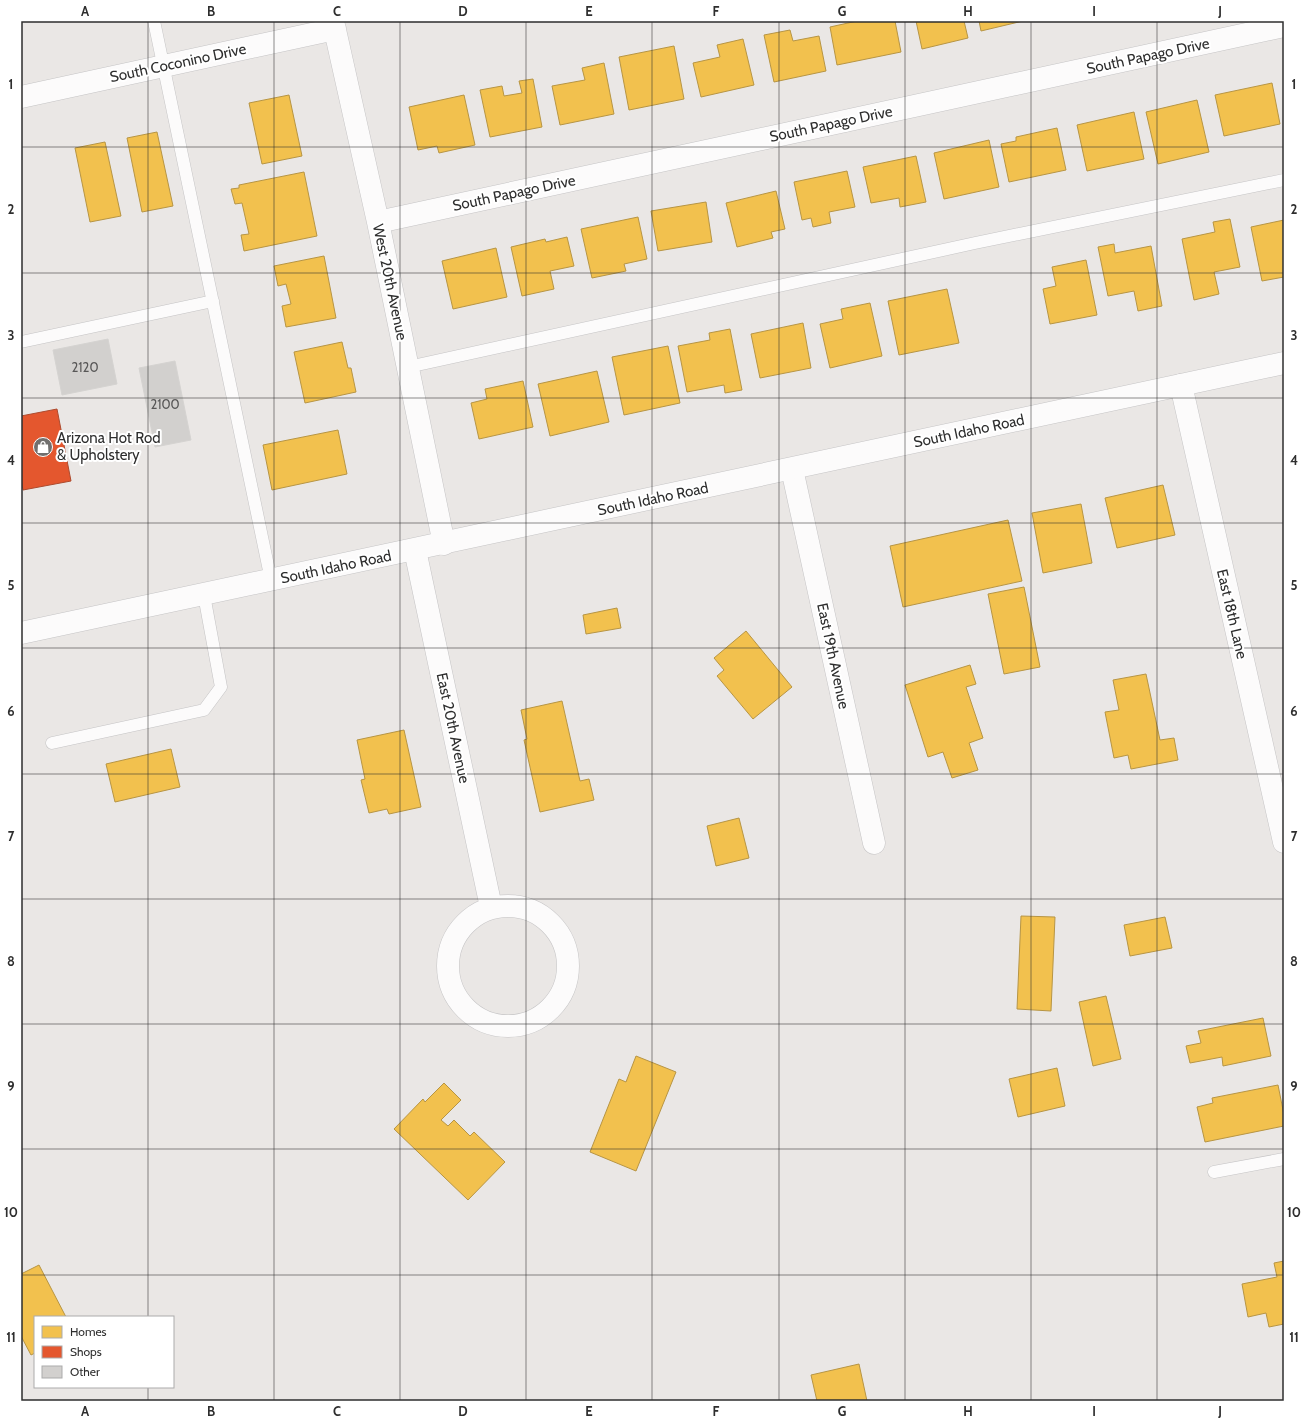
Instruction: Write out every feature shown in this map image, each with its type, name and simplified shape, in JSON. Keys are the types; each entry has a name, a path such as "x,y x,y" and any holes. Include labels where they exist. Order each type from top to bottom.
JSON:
{"street":[{"name":"South Coconino Drive","path":"21,97 164,66 334,25"},
{"name":"West 20th Avenue","path":"334,25 378,222 444,544"},
{"name":"South Papago Drive","path":"378,222 1284,26"},
{"name":"South Idaho Road","path":"21,633 444,544 1284,363"},
{"name":"East 18th Lane","path":"1181,385 1284,842"},
{"name":"East 19th Avenue","path":"792,469 874,843"},
{"name":"East 20th Avenue","path":"415,550 492,907"},
{"path":"512,905 531,910 548,920 561,936 567,955 568,976 561,995 549,1011 532,1022 512,1026 492,1025 474,1017 460,1003 450,986 447,966 450,946 453,940 459,929 474,915 492,907 512,905"}],"lane":[{"path":"154,21 271,580"},
{"path":"408,367 975,243 1284,180"},
{"path":"21,342 213,301"},
{"path":"52,743 204,710 221,687 204,595"},
{"path":"1214,1172 1284,1158"}],"building: Homes":[{"path":"857,21 895,21 901,52 837,65 830,27"},
{"path":"916,21 964,21 968,38 922,49"},
{"path":"979,21 1023,21 981,31"},
{"path":"790,30 793,41 819,36 826,71 774,82 764,35"},
{"path":"743,39 754,85 701,97 693,63 720,57 717,45"},
{"path":"674,46 684,99 629,110 619,57"},
{"path":"604,63 614,114 560,125 552,86 585,80 582,68"},
{"path":"533,79 542,127 490,137 480,90 502,86 504,96 522,93 519,81"},
{"path":"1272,83 1280,124 1224,136 1215,95"},
{"path":"289,95 302,156 262,164 249,103"},
{"path":"464,95 475,145 439,153 437,146 418,150 409,107"},
{"path":"1197,100 1209,152 1158,164 1146,112"},
{"path":"1134,112 1144,159 1087,171 1077,125"},
{"path":"1057,128 1066,170 1009,182 1001,144 1016,141 1016,137"},
{"path":"157,132 173,206 142,212 127,138"},
{"path":"989,140 999,187 944,199 934,153"},
{"path":"105,142 121,216 90,222 75,148"},
{"path":"916,156 926,202 900,207 899,198 871,203 863,167"},
{"path":"847,171 855,207 829,212 831,223 813,227 811,218 802,220 794,182"},
{"path":"304,172 317,236 244,251 241,235 249,234 242,203 235,204 231,189 239,188 239,185"},
{"path":"776,191 785,229 771,232 773,238 737,247 726,203"},
{"path":"706,202 712,242 658,251 651,211"},
{"path":"638,217 647,259 624,264 626,271 592,278 581,229"},
{"path":"1230,219 1240,267 1214,272 1219,294 1194,300 1182,239 1215,232 1213,222"},
{"path":"1284,220 1284,277 1262,281 1251,227"},
{"path":"567,237 574,266 550,271 554,289 522,296 511,247 545,239 546,242"},
{"path":"1114,244 1115,253 1151,246 1162,306 1138,311 1134,291 1108,296 1098,247"},
{"path":"496,248 507,297 453,309 442,261"},
{"path":"324,256 336,318 286,327 282,306 291,304 286,284 278,286 274,266"},
{"path":"1086,260 1097,315 1050,324 1043,289 1056,286 1052,267"},
{"path":"947,289 959,343 899,355 888,301"},
{"path":"870,303 882,356 830,368 820,324 843,319 841,309"},
{"path":"803,323 811,368 760,378 751,334"},
{"path":"730,329 742,390 725,393 724,385 687,392 678,346 710,340 709,333"},
{"path":"342,342 348,368 351,368 356,392 305,403 294,352"},
{"path":"668,346 680,403 624,415 612,357"},
{"path":"597,371 609,422 550,436 538,384"},
{"path":"523,381 533,427 479,439 471,403 487,399 485,389"},
{"path":"338,430 347,474 272,490 263,445"},
{"path":"1163,485 1175,535 1117,548 1105,498"},
{"path":"1081,504 1092,563 1043,573 1032,513"},
{"path":"1008,520 1022,581 903,607 890,546"},
{"path":"1024,587 1040,667 1004,674 988,594"},
{"path":"617,608 621,628 586,634 583,615"},
{"path":"746,631 792,687 753,719 717,676 724,670 714,658"},
{"path":"970,665 976,684 966,687 983,738 969,743 978,770 952,778 943,752 928,757 905,685"},
{"path":"1146,674 1160,740 1174,738 1178,760 1131,769 1128,755 1114,758 1105,712 1119,710 1113,680"},
{"path":"562,701 580,781 589,779 594,800 540,812 524,740 527,739 521,710"},
{"path":"404,730 421,807 389,814 387,809 369,813 361,780 365,779 357,740"},
{"path":"171,749 180,787 115,802 106,764"},
{"path":"739,818 749,858 716,866 707,826"},
{"path":"1021,916 1055,917 1051,1011 1017,1009"},
{"path":"1165,917 1172,948 1130,956 1124,925"},
{"path":"1106,996 1121,1059 1093,1066 1079,1002"},
{"path":"1263,1018 1271,1056 1223,1066 1222,1057 1190,1063 1186,1046 1201,1043 1198,1031"},
{"path":"636,1056 676,1072 636,1171 590,1152 619,1079 626,1082"},
{"path":"1057,1068 1065,1106 1018,1117 1009,1079"},
{"path":"444,1083 461,1100 441,1120 448,1126 454,1120 470,1136 474,1132 505,1162 468,1200 394,1129 423,1099 425,1102"},
{"path":"1278,1085 1284,1115 1284,1126 1205,1142 1197,1107 1213,1103 1212,1098"},
{"path":"1284,1261 1284,1324 1269,1327 1266,1313 1248,1317 1242,1284 1277,1277 1274,1263"},
{"path":"39,1265 65,1316 34,1316 34,1354 31,1355 21,1336 21,1274"},
{"path":"859,1364 867,1401 817,1401 811,1375"}],"building: Shops":[{"name":"Arizona Hot Rod & Upholstery","path":"57,409 71,481 23,490 21,479 21,416"}],"building: Other":[{"path":"108,339 117,384 62,395 53,350"},
{"path":"175,361 191,440 155,447 139,368"}],"place":[{"name":"Arizona Hot Rod & Upholstery","path":"43,447"}]}
